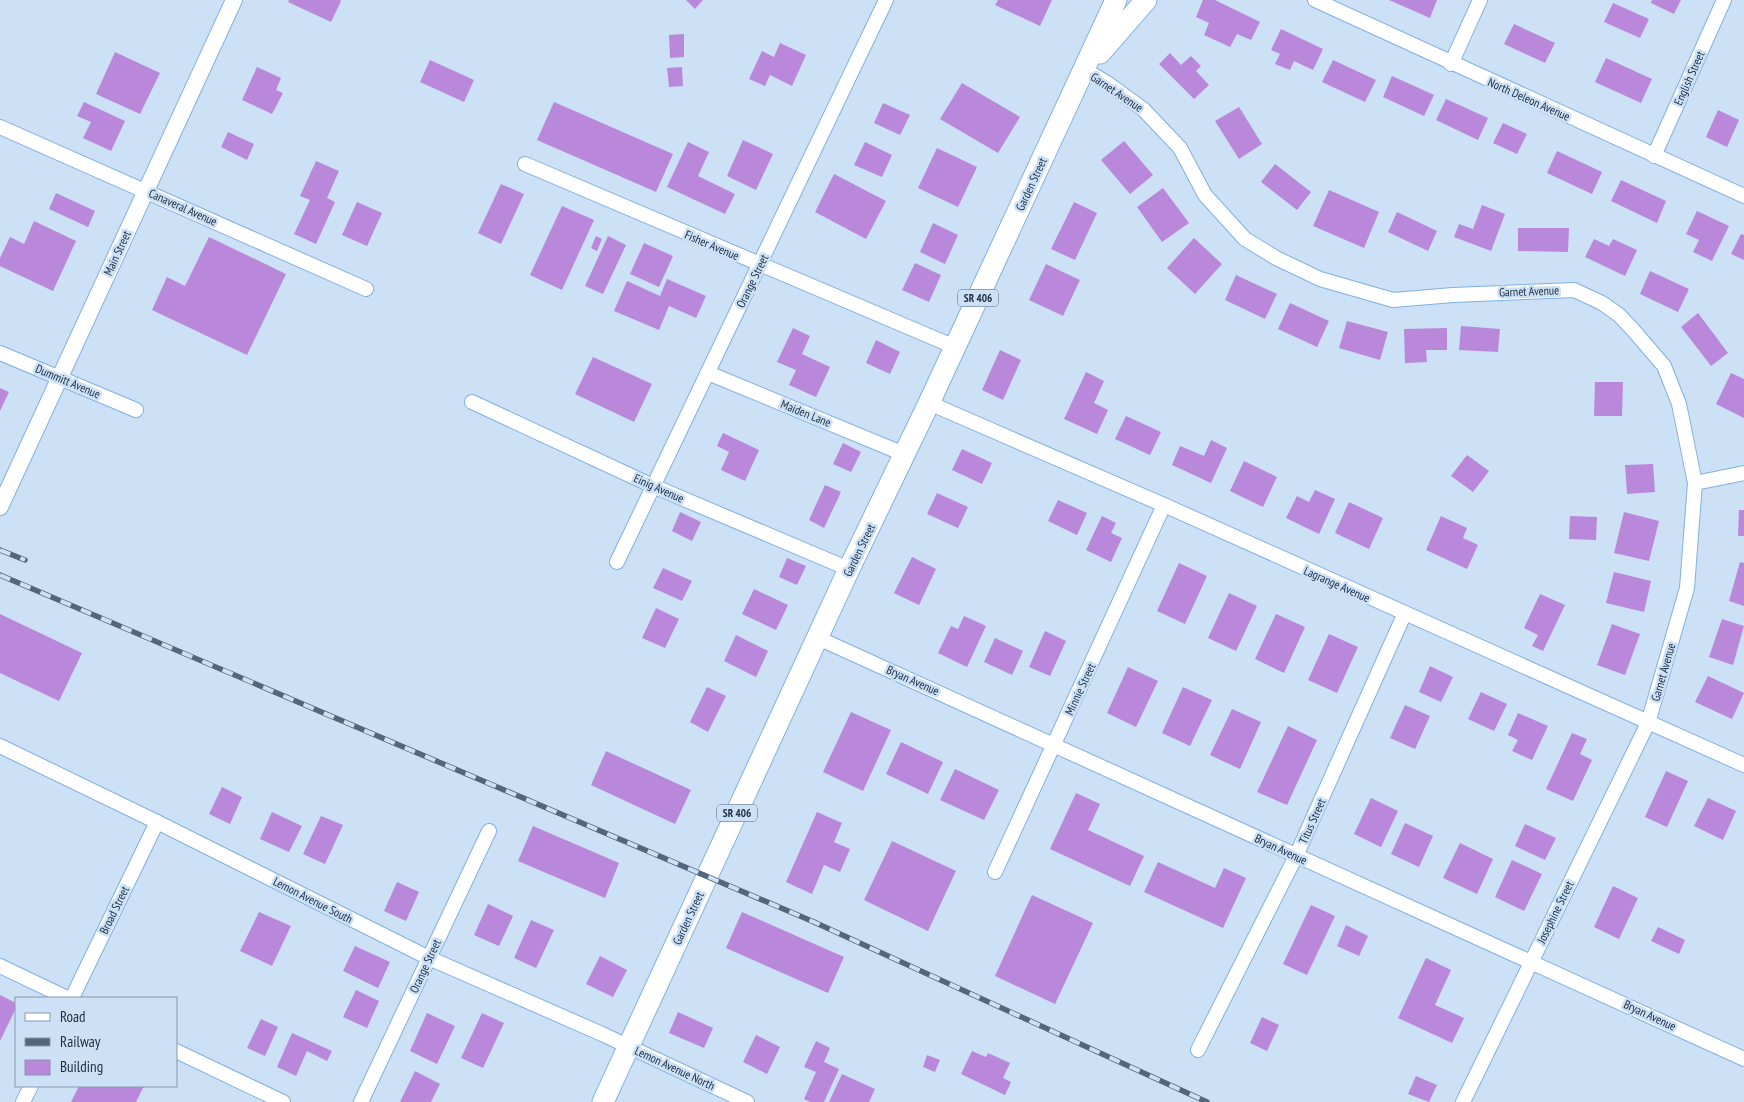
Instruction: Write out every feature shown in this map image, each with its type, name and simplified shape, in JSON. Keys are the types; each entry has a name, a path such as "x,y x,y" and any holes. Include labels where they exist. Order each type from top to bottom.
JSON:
{"main road":[{"name":"Garden Street","path":"603,1102 849,569 929,404 1116,0"},
{"path":"1085,70 1146,0"}],"street":[{"name":"Main Street","path":"0,507 234,0"},
{"name":"Orange Street","path":"618,562 886,0"},
{"name":"North Deleon Avenue","path":"1315,0 1451,64 1744,196"},
{"path":"1451,64 1480,0"},
{"name":"English Street","path":"1654,156 1724,0"},
{"name":"Garnet Avenue","path":"1085,70 1107,83 1144,110 1180,148 1205,195 1245,239 1276,258 1320,279 1393,300 1453,295 1574,290 1602,303 1619,315 1664,366 1683,419 1695,483 1687,588 1648,723"},
{"name":"Canaveral Avenue","path":"0,127 366,289"},
{"name":"Fisher Avenue","path":"525,164 955,347"},
{"name":"Dummitt Avenue","path":"0,353 136,410"},
{"name":"Maiden Lane","path":"708,373 904,454"},
{"name":"Einig Avenue","path":"472,402 653,486 849,569"},
{"name":"Lagrange Avenue","path":"929,404 1164,506 1404,615 1744,765"},
{"path":"1695,483 1744,473"},
{"name":"Minnie Street","path":"995,872 1164,506"},
{"name":"Titus Street","path":"1198,1050 1296,856 1404,615"},
{"name":"Bryan Avenue","path":"818,638 1296,856 1532,960 1744,1059"},
{"name":"Josephine Street","path":"1463,1102 1648,723"},
{"name":"Lemon Avenue South","path":"0,746 429,958 629,1046"},
{"name":"Broad Street","path":"72,997 157,822"},
{"name":"Orange Street","path":"361,1102 489,831"},
{"path":"0,966 65,997"},
{"name":"Lemon Avenue North","path":"629,1046 747,1102"},
{"path":"178,1052 283,1102"},
{"path":"23,1102 30,1087"}],"building":[{"path":"289,0 341,1 331,22 288,2"},
{"path":"686,0 703,0 695,9"},
{"path":"998,0 1052,0 1040,26 995,5"},
{"path":"1203,0 1215,0 1260,22 1251,40 1237,34 1230,47 1204,35 1209,23 1196,17"},
{"path":"1389,0 1437,0 1430,18"},
{"path":"1652,0 1681,0 1674,14 1651,3"},
{"path":"1613,3 1649,19 1640,38 1604,22"},
{"path":"1514,24 1555,43 1545,63 1504,44"},
{"path":"1281,29 1323,49 1313,70 1294,61 1290,70 1275,64 1280,54 1271,50"},
{"path":"684,34 684,57 670,58 669,35"},
{"path":"780,43 806,55 792,86 770,75 765,86 749,79 762,51 774,57"},
{"path":"115,52 160,73 140,114 96,94"},
{"path":"1170,53 1181,65 1191,56 1201,66 1196,71 1209,85 1194,99 1159,64"},
{"path":"1606,58 1652,79 1641,103 1595,82"},
{"path":"430,60 474,80 464,102 420,82"},
{"path":"1333,60 1376,80 1365,102 1322,82"},
{"path":"257,67 281,78 276,90 283,93 272,114 242,100"},
{"path":"682,67 683,86 669,87 667,68"},
{"path":"1392,76 1434,95 1424,116 1383,97"},
{"path":"962,83 1020,117 998,153 940,119"},
{"path":"1446,99 1488,118 1478,140 1436,120"},
{"path":"84,102 125,121 111,151 83,138 91,122 77,116"},
{"path":"554,102 673,154 656,192 537,140"},
{"path":"883,103 910,115 900,135 874,123"},
{"path":"1239,107 1262,144 1239,159 1215,121"},
{"path":"1718,110 1739,120 1727,147 1706,137"},
{"path":"1503,123 1527,134 1517,154 1493,143"},
{"path":"228,132 254,144 247,160 221,147"},
{"path":"743,140 773,154 756,190 727,176"},
{"path":"1124,141 1153,175 1130,194 1101,160"},
{"path":"688,142 709,152 698,176 735,194 725,214 667,187"},
{"path":"865,142 892,155 882,177 854,165"},
{"path":"937,148 977,167 958,207 918,188"},
{"path":"1557,151 1602,172 1592,194 1547,173"},
{"path":"316,161 339,171 327,198 335,202 316,244 294,234 310,200 300,196"},
{"path":"1275,164 1311,192 1297,210 1261,182"},
{"path":"834,174 886,201 866,239 815,212"},
{"path":"1621,180 1666,201 1657,223 1611,201"},
{"path":"501,184 524,194 501,244 478,233"},
{"path":"1163,188 1189,223 1162,242 1137,207"},
{"path":"1329,190 1379,212 1364,248 1313,226"},
{"path":"56,193 95,211 88,227 49,209"},
{"path":"357,202 382,213 367,246 342,235"},
{"path":"1074,202 1097,213 1075,260 1051,249"},
{"path":"1482,205 1505,214 1491,251 1454,237 1459,224 1473,229"},
{"path":"562,206 594,220 562,290 530,275"},
{"path":"1697,211 1729,226 1712,261 1693,252 1699,240 1686,234"},
{"path":"1397,212 1437,231 1428,251 1388,232"},
{"path":"34,221 76,241 53,291 0,266 0,258 10,237 24,244"},
{"path":"933,223 958,235 945,264 920,252"},
{"path":"1518,228 1569,228 1568,252 1518,251"},
{"path":"1741,234 1744,235 1744,260 1731,254"},
{"path":"596,236 602,239 597,251 591,248"},
{"path":"608,236 626,245 603,294 585,286"},
{"path":"209,237 286,274 247,355 152,310 167,277 185,286"},
{"path":"1194,238 1222,264 1195,294 1167,268"},
{"path":"1594,239 1609,246 1613,239 1637,250 1625,276 1585,257"},
{"path":"644,243 673,256 659,287 630,274"},
{"path":"915,263 941,275 929,302 902,290"},
{"path":"1046,264 1080,280 1063,316 1029,300"},
{"path":"1650,271 1689,289 1678,312 1640,294"},
{"path":"1236,275 1277,294 1265,319 1225,300"},
{"path":"667,279 706,296 696,318 669,306 659,330 614,311 627,281 660,296"},
{"path":"1290,303 1329,321 1317,347 1278,329"},
{"path":"1698,313 1728,353 1711,366 1681,327"},
{"path":"1347,321 1388,332 1380,360 1339,348"},
{"path":"1461,326 1500,329 1498,352 1459,350"},
{"path":"793,328 810,336 802,354 830,367 816,397 789,385 796,370 777,362"},
{"path":"1447,328 1447,350 1426,350 1427,362 1405,363 1404,329"},
{"path":"876,340 900,352 890,374 866,363"},
{"path":"1000,350 1021,360 1003,400 982,390"},
{"path":"593,357 652,384 634,422 575,394"},
{"path":"1086,372 1104,381 1094,403 1108,410 1097,434 1064,419"},
{"path":"1731,373 1744,379 1744,418 1716,404"},
{"path":"1595,382 1623,382 1622,416 1594,416"},
{"path":"0,388 9,392 0,411"},
{"path":"1126,416 1161,432 1150,455 1115,439"},
{"path":"723,433 759,450 745,481 721,470 729,452 717,446"},
{"path":"1211,440 1227,448 1211,483 1172,465 1180,446 1204,456"},
{"path":"843,443 861,452 851,472 833,464"},
{"path":"962,449 992,463 982,484 952,470"},
{"path":"1467,455 1489,471 1473,492 1451,476"},
{"path":"1244,461 1277,477 1263,507 1230,491"},
{"path":"1653,464 1655,492 1627,494 1625,465"},
{"path":"825,485 841,492 824,528 809,520"},
{"path":"1315,490 1335,499 1319,534 1286,518 1297,496 1309,502"},
{"path":"937,493 968,507 958,528 927,514"},
{"path":"1058,500 1087,513 1077,535 1048,521"},
{"path":"1349,502 1383,518 1369,549 1335,533"},
{"path":"1739,510 1744,510 1744,536 1738,536"},
{"path":"680,512 701,522 692,541 672,531"},
{"path":"1624,512 1659,521 1649,561 1614,553"},
{"path":"1102,516 1116,523 1111,533 1122,538 1111,562 1086,550"},
{"path":"1441,516 1467,528 1463,538 1478,545 1467,569 1426,550"},
{"path":"1570,516 1597,517 1596,540 1569,539"},
{"path":"912,557 936,569 919,605 894,593"},
{"path":"787,558 806,566 797,585 779,577"},
{"path":"1740,562 1744,563 1744,606 1729,601"},
{"path":"1179,563 1207,576 1185,624 1157,611"},
{"path":"663,568 692,581 682,601 653,588"},
{"path":"1614,572 1651,581 1644,612 1606,603"},
{"path":"754,589 788,605 776,630 742,614"},
{"path":"1229,593 1257,606 1236,651 1208,638"},
{"path":"1540,594 1565,605 1543,651 1532,646 1538,635 1524,628"},
{"path":"656,608 679,619 665,648 642,638"},
{"path":"0,614 82,653 59,701 0,673"},
{"path":"1276,614 1305,627 1284,673 1255,659"},
{"path":"964,616 986,626 967,667 938,653 951,626 958,629"},
{"path":"1722,619 1744,626 1733,665 1709,657"},
{"path":"1612,624 1640,634 1625,675 1597,665"},
{"path":"1045,631 1066,641 1050,676 1029,667"},
{"path":"1329,634 1358,647 1337,693 1308,680"},
{"path":"736,635 768,651 756,677 724,661"},
{"path":"995,638 1023,651 1012,675 984,662"},
{"path":"1430,666 1453,677 1441,702 1419,692"},
{"path":"1128,667 1158,681 1136,727 1107,713"},
{"path":"1708,676 1744,693 1732,719 1695,702"},
{"path":"707,687 726,696 708,732 690,722"},
{"path":"1183,687 1212,700 1190,746 1162,733"},
{"path":"1481,692 1507,704 1494,731 1468,719"},
{"path":"1405,705 1430,716 1415,749 1390,738"},
{"path":"1232,709 1261,722 1240,769 1210,755"},
{"path":"851,712 891,730 863,791 823,772"},
{"path":"1518,713 1548,726 1532,760 1512,751 1518,740 1508,735"},
{"path":"1288,726 1317,740 1287,805 1257,792"},
{"path":"1572,733 1587,739 1580,754 1592,760 1573,801 1546,789"},
{"path":"901,742 943,762 928,794 886,774"},
{"path":"606,751 691,790 675,824 591,785"},
{"path":"955,769 999,790 984,820 940,800"},
{"path":"1666,771 1688,781 1667,827 1645,817"},
{"path":"222,787 242,797 230,824 209,814"},
{"path":"1076,793 1100,804 1088,830 1144,856 1130,886 1050,849"},
{"path":"1371,798 1398,811 1381,847 1354,834"},
{"path":"1708,798 1736,811 1723,840 1694,826"},
{"path":"272,812 302,826 289,852 260,839"},
{"path":"817,812 842,823 834,842 850,849 840,872 824,865 812,894 786,882"},
{"path":"321,816 343,825 325,864 303,854"},
{"path":"1405,823 1433,836 1419,867 1391,854"},
{"path":"1525,824 1556,838 1545,860 1515,846"},
{"path":"533,826 619,863 605,898 518,861"},
{"path":"892,841 956,871 928,931 864,900"},
{"path":"1460,843 1493,859 1477,894 1443,878"},
{"path":"1512,860 1542,874 1524,911 1495,897"},
{"path":"1158,862 1215,888 1224,868 1246,878 1223,928 1144,892"},
{"path":"397,882 419,892 406,921 384,911"},
{"path":"1613,886 1638,898 1619,939 1594,927"},
{"path":"1032,895 1093,923 1055,1004 995,976"},
{"path":"488,904 513,916 499,946 474,935"},
{"path":"1311,905 1335,916 1307,975 1283,964"},
{"path":"259,912 291,926 272,966 240,951"},
{"path":"742,912 844,957 828,993 726,948"},
{"path":"531,920 554,930 536,968 514,958"},
{"path":"1346,925 1368,936 1359,956 1337,946"},
{"path":"1658,927 1685,940 1679,954 1651,941"},
{"path":"355,946 390,962 378,988 343,971"},
{"path":"600,956 627,970 613,997 586,984"},
{"path":"1426,958 1451,970 1435,1005 1464,1018 1452,1043 1398,1018"},
{"path":"356,990 379,1001 367,1028 343,1017"},
{"path":"0,995 15,1002 15,1010 0,1041"},
{"path":"678,1012 713,1028 704,1048 669,1033"},
{"path":"427,1013 455,1026 437,1064 410,1051"},
{"path":"482,1013 504,1023 483,1068 461,1058"},
{"path":"1262,1017 1279,1025 1267,1051 1250,1043"},
{"path":"261,1019 278,1027 265,1056 247,1048"},
{"path":"292,1033 332,1051 327,1061 307,1051 296,1076 277,1067"},
{"path":"756,1035 780,1047 767,1074 743,1062"},
{"path":"816,1041 830,1048 824,1062 839,1069 824,1102 810,1102 804,1099 816,1072 804,1067"},
{"path":"972,1051 986,1057 988,1053 1010,1063 1003,1078 1011,1082 1005,1095 961,1074"},
{"path":"927,1055 940,1060 935,1072 923,1067"},
{"path":"415,1071 440,1084 431,1102 400,1102"},
{"path":"842,1074 875,1089 869,1102 829,1102"},
{"path":"1416,1076 1437,1085 1429,1102 1408,1094"},
{"path":"78,1087 144,1087 136,1102 71,1102"}],"railway":[{"path":"0,550 25,560"},
{"path":"0,575 814,922 1207,1102"}]}
